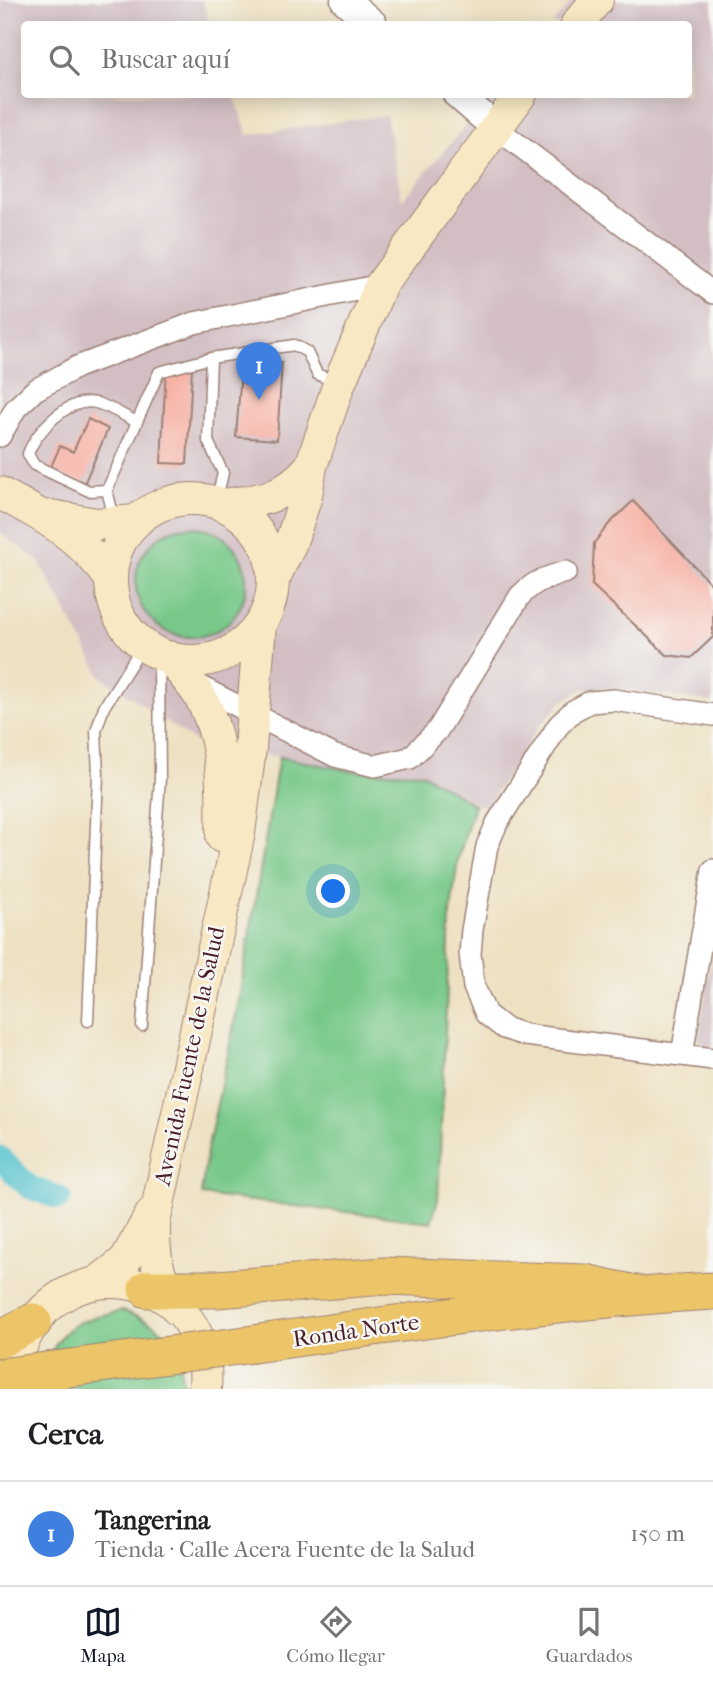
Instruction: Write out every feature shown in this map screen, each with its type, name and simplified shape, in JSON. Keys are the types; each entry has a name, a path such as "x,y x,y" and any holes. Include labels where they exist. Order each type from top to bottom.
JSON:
{"highway":[{"path":"164,1296 218,1289 386,1276 585,1283 640,1295"},
{"name":"Ronda Norte","path":"0,1377 442,1317 640,1295 713,1291"},
{"path":"0,1339 33,1322"}],"main road":[{"path":"580,21 597,0"},
{"path":"273,580 290,545 306,496 311,466 339,384 381,285 518,98"},
{"path":"39,514 96,524 126,523 168,503 186,499 219,504 264,499 295,484 311,466"},
{"path":"0,493 70,534 93,554 111,579"},
{"path":"219,504 239,514 259,535 271,561 273,580 272,596 260,625 243,809 220,911"},
{"path":"126,523 114,558 111,579 119,616 129,632 165,659 199,694 219,745 223,808 220,911"},
{"path":"165,659 197,662 215,658 233,651 260,625"},
{"name":"Avenida Fuente de la Salud","path":"157,1202 220,911"},
{"path":"98,1282 125,1261 157,1202"},
{"path":"157,1202 154,1223 155,1257 164,1296"},
{"path":"17,1389 17,1362 23,1341 33,1322 61,1295 98,1282 123,1283 164,1296 191,1326 201,1346 206,1367 205,1389"}],"street":[{"path":"345,0 370,21"},
{"path":"462,98 495,127 713,293"},
{"path":"0,436 16,408 35,390 77,367 194,323 381,285"},
{"path":"165,659 252,712 335,756 375,766 410,758 437,731 520,596 542,579 566,572"},
{"path":"713,715 614,700 590,702 573,711 558,726 487,846 470,954 474,987 486,1014 504,1028 525,1035 713,1059"},
{"path":"682,1055 713,870"}],"lane":[{"path":"107,490 159,372 211,358 294,345 307,352 317,374 339,384"},
{"path":"211,358 208,441 223,473 219,504"},
{"path":"107,490 89,491 34,465 28,454 33,439 48,423 76,404 94,402 137,422"},
{"path":"107,490 126,523"},
{"path":"88,1021 98,775 96,731 104,707 165,659"},
{"path":"142,1026 160,779 165,659"}],"shaded area":[{"path":"0,0 202,0 209,21 21,21 21,98 235,98 248,135 386,115 402,200 489,98 692,98 692,21 555,21 573,0 713,0 713,702 611,688 583,689 564,700 540,725 487,806 474,805 422,773 352,771 279,757 204,748 101,676 39,561 0,533"},
{"path":"713,951 713,1048 705,1046 698,1038"}],"green space":[{"path":"191,527 212,532 230,543 241,561 246,582 241,603 230,621 212,632 191,637 170,632 152,621 141,603 136,582 141,561 152,543 170,532"},
{"path":"279,757 352,771 422,773 474,805 458,859 450,917 438,1199 431,1222 201,1195 207,1151 237,1011"},
{"path":"123,1311 152,1324 169,1338 178,1358 184,1389 46,1389 49,1361 60,1338 87,1319"}],"building":[{"path":"242,359 282,363 277,440 236,437"},
{"path":"166,367 192,368 187,464 161,463"},
{"path":"88,419 108,429 84,484 50,469 60,446 73,452"},
{"path":"633,501 713,586 713,637 691,658 667,655 592,585 594,543"}],"waterway":[{"path":"0,1158 29,1187 59,1198"}],"place":[{"name":"Tangerina","path":"259,400"}]}
